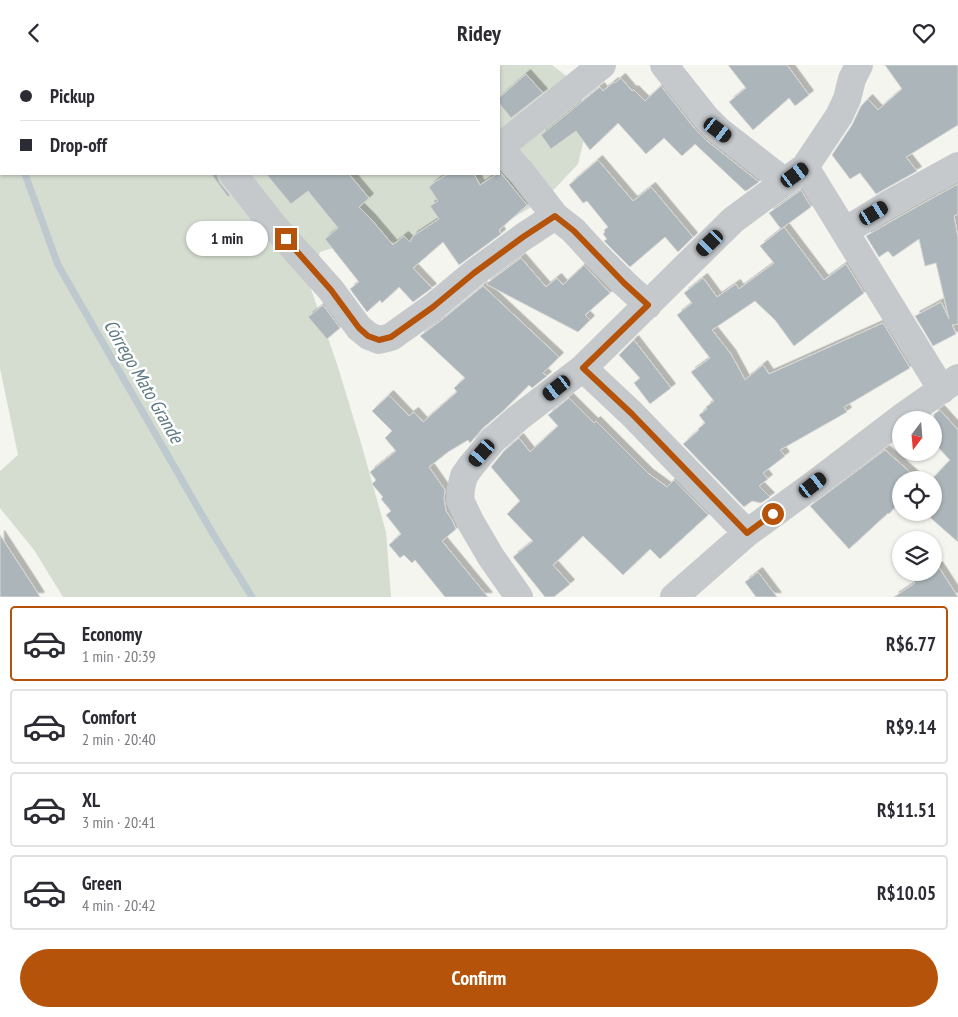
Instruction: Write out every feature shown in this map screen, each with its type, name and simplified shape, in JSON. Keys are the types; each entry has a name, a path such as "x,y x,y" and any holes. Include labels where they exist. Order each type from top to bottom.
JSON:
{"street":[{"path":"500,147 602,65"},
{"path":"664,65 706,118 718,130 795,175 845,231 950,384 905,415 747,533 674,597"},
{"path":"519,597 491,557 460,500 464,477 470,466 493,440 518,418 583,368 733,220 795,175 839,116 848,99 852,79 859,65"},
{"path":"500,149 522,173 555,216 574,231 648,305"},
{"path":"845,231 958,166"},
{"path":"234,175 273,225 331,290 359,328 368,336 379,340 391,337 433,307 474,273 555,216"},
{"path":"583,368 632,414 747,533"}],"shaded area":[{"path":"500,65 552,65 577,84 588,122 578,164 545,199 499,226 427,241 349,243 320,252 310,286 338,367 386,532 391,597 63,597 34,550 0,508 0,471 18,455 0,368 0,175 500,175"}],"building":[{"path":"728,65 787,65 809,95 795,106 789,98 753,130 729,102 746,88"},
{"path":"885,65 958,65 958,125 906,157 917,171 876,194 860,173 850,179 832,155 852,125 861,106 868,99 878,110 902,89"},
{"path":"526,74 543,93 511,118 500,104 500,97"},
{"path":"621,78 632,91 634,90 645,101 661,86 694,128 707,141 759,182 746,191 744,190 695,144 682,156 664,138 646,154 618,123 590,150 576,131 551,149 541,135 600,87 603,91"},
{"path":"598,160 633,201 651,187 693,237 678,252 665,237 630,267 604,241 607,239 603,234 604,230 608,227 587,201 583,203 569,185"},
{"path":"500,172 527,205 499,230 501,234 459,265 443,242 413,268 432,288 413,302 399,287 382,303 380,300 367,312 350,289 359,282 325,239 338,228 308,191 291,204 267,175 350,175 369,198 359,207 393,245 404,236 410,242 413,236 439,219 430,206 438,201 429,187 435,182 446,175 475,175 480,185 495,175 500,175"},
{"path":"212,175 218,175 220,183 230,195 228,197"},
{"path":"958,184 958,214 954,216 958,238 958,324 952,325 956,334 933,346 915,316 941,302 949,319 936,263 925,266 919,239 893,257 888,251 879,257 866,236"},
{"path":"801,190 811,207 781,229 769,213"},
{"path":"784,227 824,280 846,264 864,293 794,346 775,320 755,301 712,330 731,354 745,380 763,365 769,374 883,323 910,368 844,407 847,412 780,450 785,456 763,473 768,479 759,486 770,497 761,503 752,501 744,507 683,444 705,423 699,415 714,401 691,372 710,358 677,315 692,303 684,293 703,278 717,297 736,284 739,289 774,263 760,246"},
{"path":"521,258 546,287 557,278 563,285 584,265 610,293 585,315 590,320 578,332 486,284"},
{"path":"483,286 559,357 543,373 547,376 532,388 529,385 483,428 470,443 468,440 448,452 429,467 445,490 446,511 456,529 442,541 488,597 445,597 415,560 412,563 404,555 400,558 389,545 401,534 386,515 391,511 381,499 383,497 372,484 376,480 370,472 396,451 385,438 392,431 372,411 389,395 409,416 414,412 423,422 457,392 454,388 465,378 420,336"},
{"path":"323,305 340,328 327,339 308,317"},
{"path":"634,340 671,388 650,404 634,383 640,378 619,355"},
{"path":"569,398 594,423 596,421 649,474 667,487 674,480 708,515 660,559 650,549 623,575 583,536 553,565 570,584 554,597 545,597 513,557 533,541 507,514 520,501 491,467 504,451 519,438 530,452 558,426 548,415"},
{"path":"942,412 958,430 958,542 934,521 942,521 942,471 940,471 950,460 942,452"},
{"path":"885,450 892,456 892,461 897,461 909,471 892,471 892,510 849,549 810,506"},
{"path":"0,535 32,584 40,597 0,597"},
{"path":"758,572 777,597 756,597 745,582"},
{"path":"942,572 958,597 894,597 915,583 914,581 942,581"}],"waterway":[{"name":"Córrego Mato Grande","path":"25,175 58,265 213,534 252,597"}],"route":[{"path":"286,239 331,290 359,328 368,336 379,340 391,337 433,307 474,273 555,216 574,231 648,305 583,368 632,414 747,533 773,514"}]}
